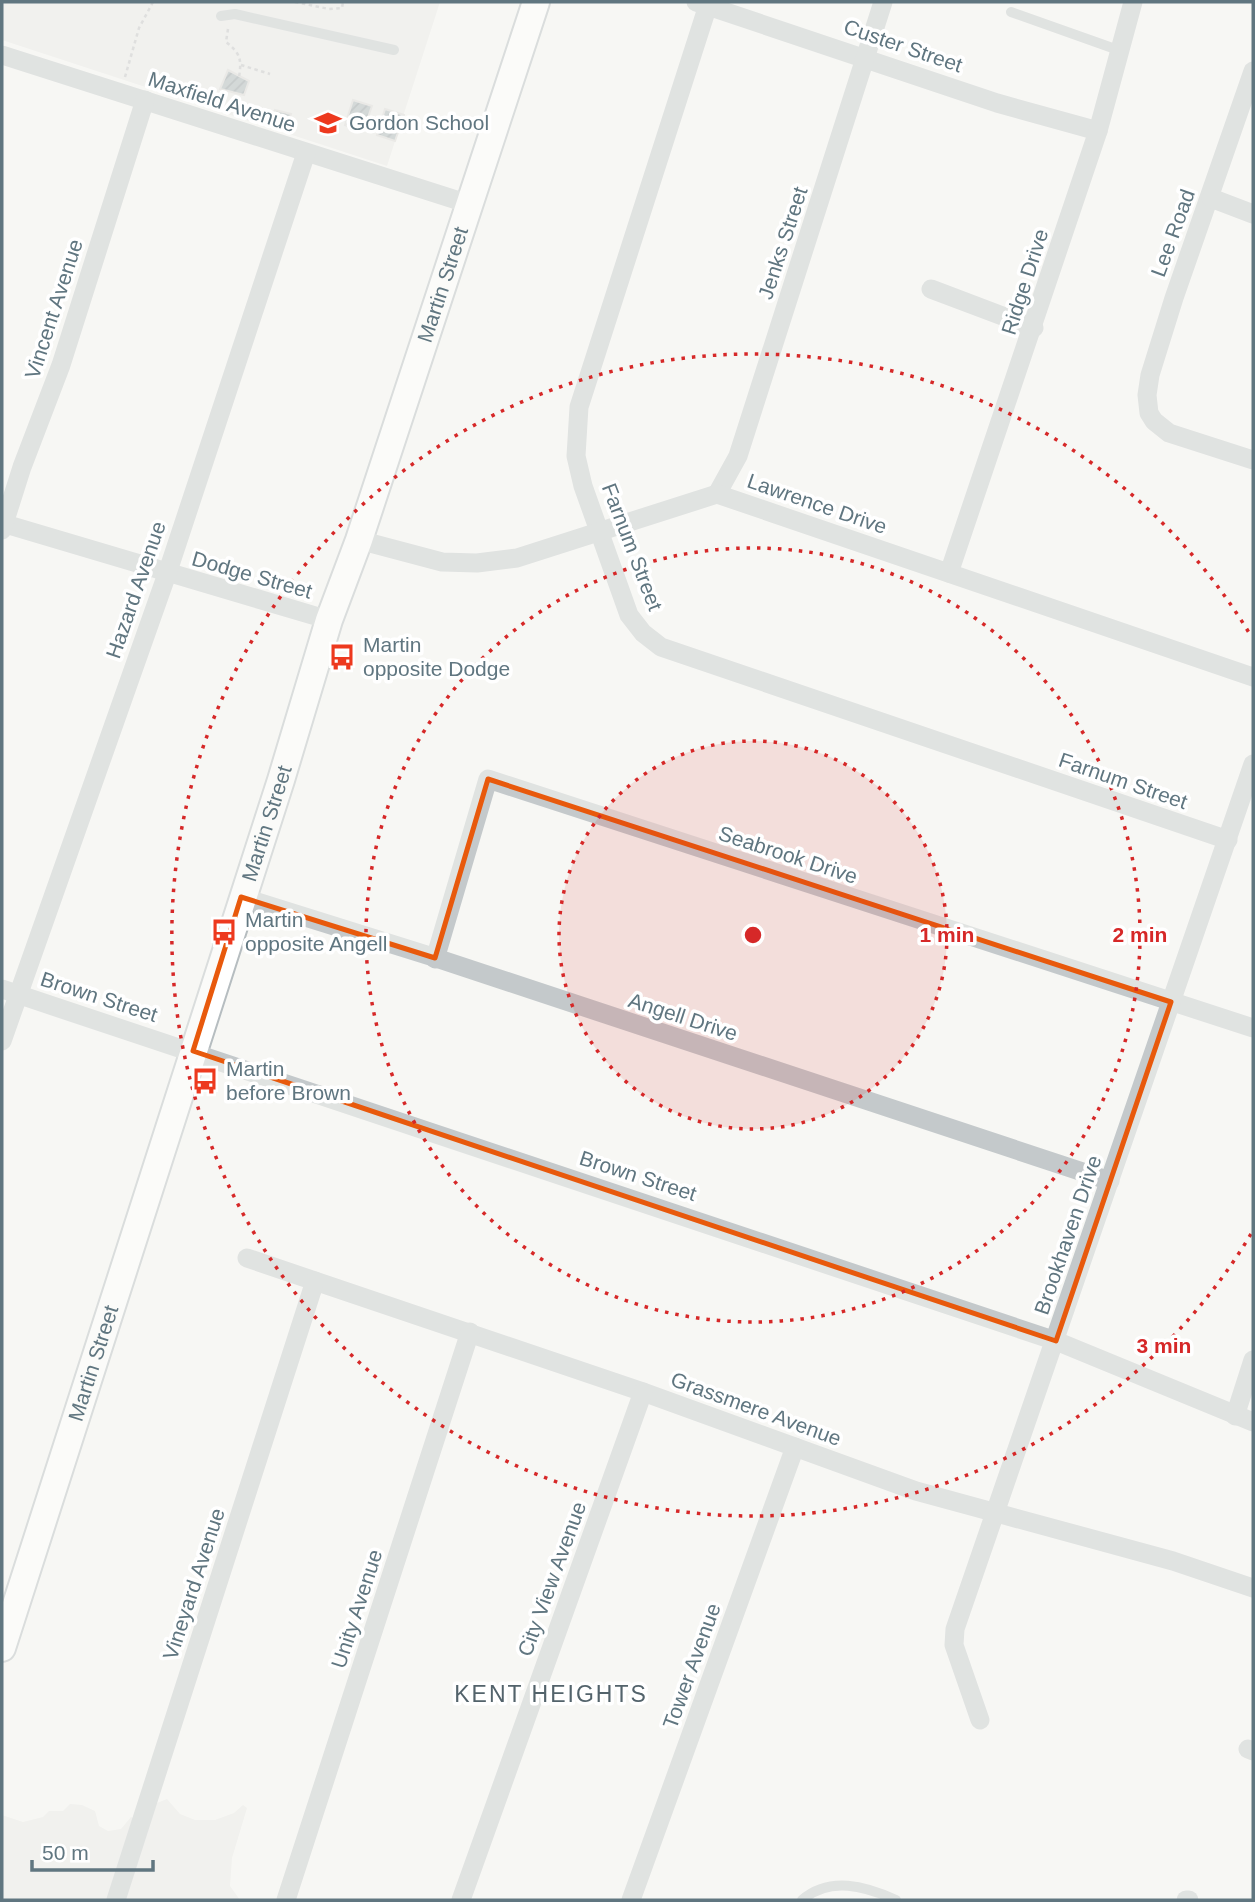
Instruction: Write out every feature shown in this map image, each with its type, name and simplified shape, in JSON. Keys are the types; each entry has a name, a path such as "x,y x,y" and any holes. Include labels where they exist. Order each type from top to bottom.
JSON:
{"street":[{"name":"Martin Street","path":"2,1648 329,620 359,540 536,2"},
{"name":"Jenks Street","path":"717,494 738,456 883,2"},
{"name":"Ridge Drive","path":"949,573 1034,328 1098,131 1122,51 1133,2"},
{"name":"Custer Street","path":"704,3 997,103 1098,131"},
{"name":"Farnum Street","path":"704,3 579,407 576,456 629,615 643,633 661,647 1228,840"},
{"name":"Maxfield Avenue","path":"2,55 469,204"},
{"name":"Lee Road","path":"1252,457 1169,433 1149,413 1150,375 1253,71"},
{"name":"Vincent Avenue","path":"3,526 22,467 61,365 136,98"},
{"name":"Hazard Avenue","path":"2,1041 9,992 53,898 167,574 306,153"},
{"path":"1211,198 1253,214"},
{"path":"931,289 1034,328"},
{"name":"Lawrence Drive","path":"359,540 442,562 477,563 517,558 717,494 1253,677"},
{"name":"Dodge Street","path":"3,526 329,620"},
{"name":"Brookhaven Drive","path":"980,1720 954,1645 955,1629 1253,764"},
{"name":"Seabrook Drive","path":"435,959 488,779 1253,1028"},
{"name":"Angell Drive","path":"241,897 1110,1181"},
{"name":"Brown Street","path":"9,992 1055,1340 1244,1419"},
{"name":"Grassmere Avenue","path":"247,1258 643,1392 916,1491 996,1515 1173,1561 1253,1588"},
{"name":"Vineyard Avenue","path":"116,1900 315,1281"},
{"name":"Unity Avenue","path":"286,1900 470,1332"},
{"path":"1244,1419 1253,1360"},
{"name":"City View Avenue","path":"460,1900 643,1392"},
{"name":"Tower Avenue","path":"631,1900 795,1447"}],"lane":[{"path":"1011,12 1122,51"},
{"path":"225,15 394,50"},
{"path":"802,1900 819,1889 844,1884 896,1900"}],"path":[{"path":"136,98 124,80 131,54 153,2"},
{"path":"295,2 329,9 342,8 343,2"},
{"path":"225,15 226,42 237,50 241,65 239,77"},
{"path":"241,65 270,74"}],"highlighted area":[{"path":"488,779 1171,1002 1056,1341 193,1051 241,897 435,958"}],"shaded area":[{"name":"Gordon School","path":"2,2 440,2 387,166 2,40"},
{"path":"167,1799 180,1814 195,1820 215,1820 234,1813 243,1805 247,1808 232,1858 230,1886 240,1900 2,1900 2,1815 23,1822 43,1817 49,1811 63,1811 70,1804 82,1805 95,1811 99,1826 108,1831 121,1829 131,1817 135,1819 147,1807"}],"building":[{"path":"228,70 249,81 244,95 220,89"},
{"path":"353,100 372,106 363,131 345,125"},
{"path":"385,109 404,115 395,141 377,135"},
{"path":"275,110 291,114 286,129 270,124"}],"place":[{"name":"Gordon School","path":"328,123"},
{"name":"Martin opposite Dodge","path":"342,657"},
{"name":"Martin opposite Angell","path":"224,932"},
{"name":"Martin before Brown","path":"205,1081"}],"district":[{"name":"KENT HEIGHTS","path":"551,1694"}]}
